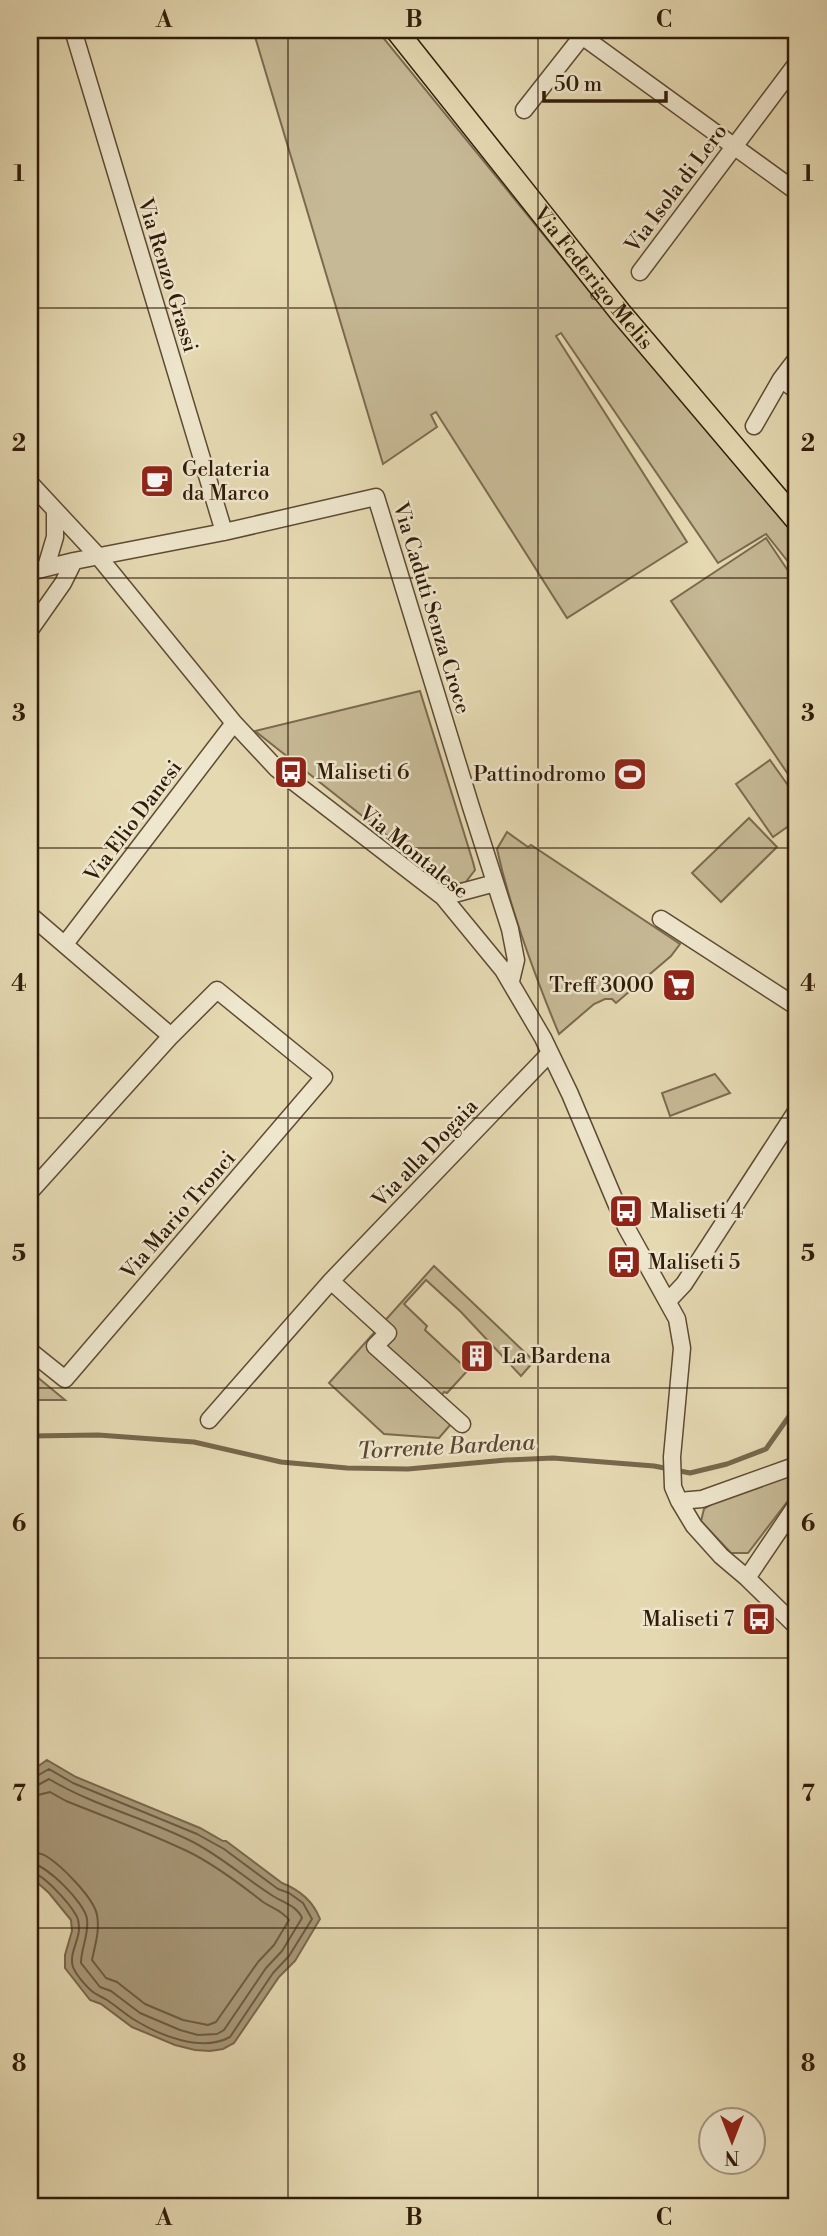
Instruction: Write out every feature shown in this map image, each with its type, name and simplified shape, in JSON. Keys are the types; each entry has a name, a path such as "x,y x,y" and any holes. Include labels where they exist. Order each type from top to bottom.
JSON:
{"main road":[{"name":"Via Federigo Melis","path":"396,30 620,312 797,521"}],"street":[{"name":"Via Renzo Grassi","path":"73,30 224,532"},
{"path":"524,110 584,33 797,191"},
{"name":"Via Isola di Lero","path":"640,272 797,63"},
{"path":"754,426 781,379 797,358"},
{"path":"781,379 797,391"},
{"name":"Via Montalese","path":"30,483 98,556 234,723 277,769 443,897 511,981 536,1023 570,1094 626,1227 677,1319 682,1348 672,1457 676,1494"},
{"name":"Via Caduti Senza Croce","path":"38,570 224,532 376,497 510,929 515,952 515,968 511,981"},
{"path":"38,570 55,537 55,511"},
{"path":"30,630 63,583 74,561"},
{"name":"Via Elio Danesi","path":"65,944 234,723"},
{"path":"443,897 495,883"},
{"path":"30,1192 171,1036 65,944 31,919"},
{"path":"661,919 797,1007"},
{"name":"Via Mario Tronci","path":"30,1351 65,1379 324,1077 217,990 171,1036"},
{"name":"Via alla Dogaia","path":"209,1420 331,1281 550,1053"},
{"path":"668,1301 684,1284 797,1110"},
{"path":"331,1281 388,1333 376,1346 462,1424"},
{"path":"676,1494 702,1499 797,1465"},
{"path":"676,1494 694,1527 797,1627"},
{"path":"747,1578 797,1504"}],"shaded area":[{"path":"253,30 377,30 595,298 797,534 797,573 766,534 718,563 561,333 556,336 687,542 567,618 436,412 431,415 437,427 383,464"},
{"path":"766,538 797,584 796,786 671,601"},
{"path":"420,691 475,870 465,883 447,883 255,731"},
{"path":"770,760 797,798 797,820 773,837 736,784"},
{"path":"749,818 777,847 721,902 692,873"},
{"path":"507,832 528,847 531,845 680,944 671,956 616,1003 612,999 605,999 594,1004 559,1034 524,943 503,873 497,849"},
{"path":"715,1074 730,1093 670,1116 662,1093"},
{"path":"434,1266 534,1361 521,1376 461,1312 426,1280 404,1304 427,1326 425,1330 468,1370 447,1393 444,1392 433,1407 451,1424 439,1438 384,1434 329,1383"},
{"path":"30,1371 65,1400 30,1400"},
{"path":"795,1474 797,1489 748,1553 731,1553 701,1521 704,1509 715,1502"}],"water":[{"path":"47,1760 76,1777 226,1841 282,1883 295,1889 314,1907 320,1919 295,1961 279,1977 234,2043 223,2049 195,2050 175,2045 132,2027 101,2004 90,2000 65,1968 65,1955 72,1931 71,1920 49,1893 30,1876 30,1772"}],"waterway":[{"name":"Torrente Bardena","path":"30,1436 98,1435 194,1442 281,1462 347,1468 408,1469 553,1458 654,1466 690,1473 727,1464 766,1449 797,1405"}],"place":[{"name":"Gelateria da Marco","path":"157,481"},
{"name":"Maliseti 6","path":"291,772"},
{"name":"Pattinodromo","path":"630,774"},
{"name":"Treff 3000","path":"679,985"},
{"name":"Maliseti 4","path":"626,1211"},
{"name":"Maliseti 5","path":"624,1262"},
{"name":"La Bardena","path":"477,1356"},
{"name":"Maliseti 7","path":"759,1619"}]}
